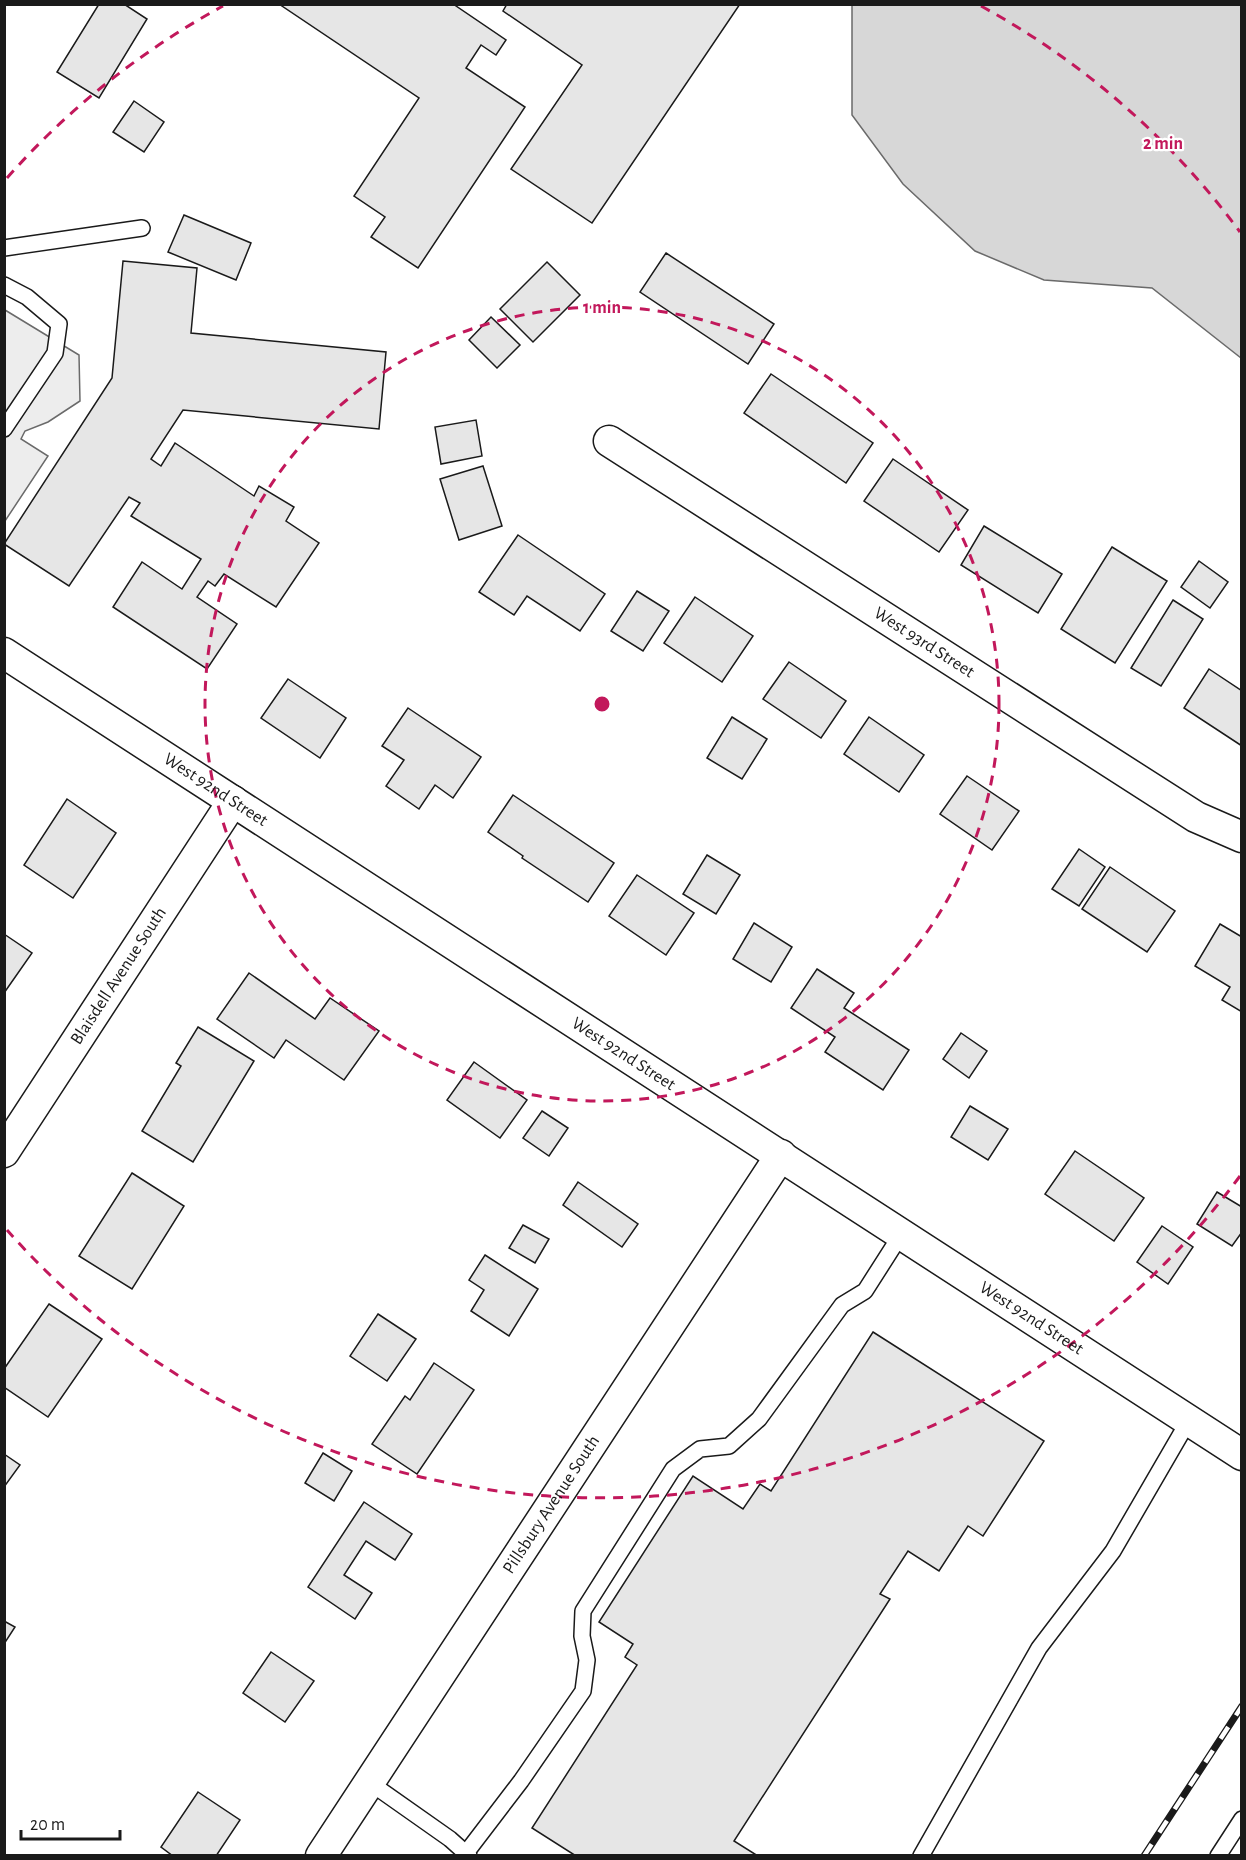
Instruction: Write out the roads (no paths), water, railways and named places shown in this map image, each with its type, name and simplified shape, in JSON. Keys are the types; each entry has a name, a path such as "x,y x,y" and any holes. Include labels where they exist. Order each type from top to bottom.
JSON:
{"street":[{"name":"West 93rd Street","path":"609,441 1197,818 1242,837"},
{"name":"West 92nd Street","path":"4,653 1242,1455"},
{"name":"Blaisdell Avenue South","path":"4,1152 233,801"},
{"name":"Pillsbury Avenue South","path":"321,1856 781,1155"}],"lane":[{"path":"4,248 142,228"},
{"path":"4,285 27,297 59,324 55,353 4,429"},
{"path":"369,1782 468,1854 583,1691 587,1660 582,1636 583,1611 673,1470 700,1449 729,1446 759,1419 842,1305 865,1291 902,1233"},
{"path":"921,1856 1039,1648 1113,1551 1188,1420"},
{"path":"1218,1856 1242,1819"}],"railway":[{"path":"1144,1856 1242,1706"}]}
